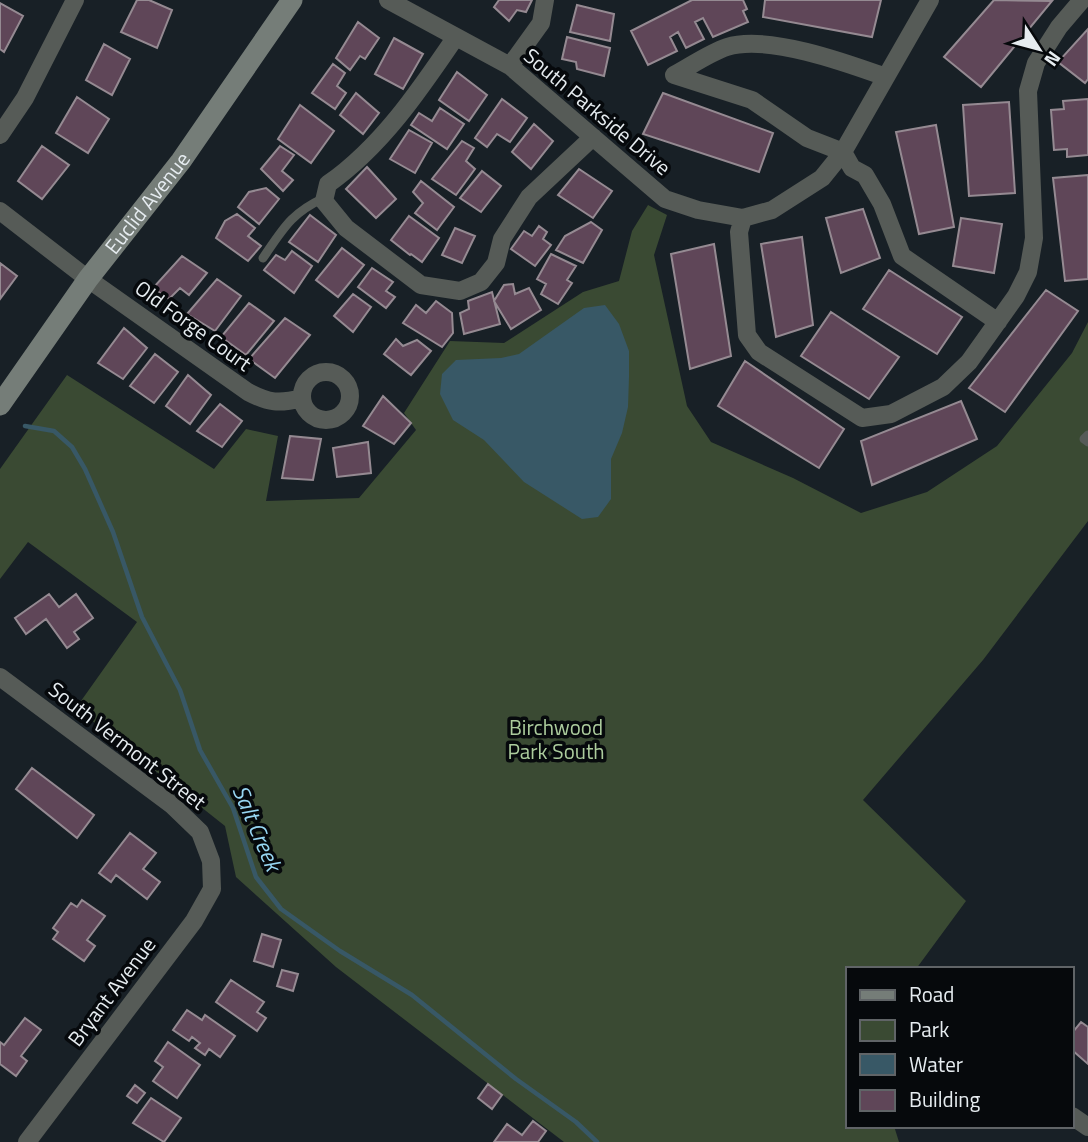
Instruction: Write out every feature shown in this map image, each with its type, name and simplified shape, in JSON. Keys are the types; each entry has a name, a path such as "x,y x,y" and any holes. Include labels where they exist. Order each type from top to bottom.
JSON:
{"main road":[{"name":"Euclid Avenue","path":"0,405 88,279 181,160 292,0"}],"street":[{"path":"0,135 26,98 75,0"},
{"name":"South Parkside Drive","path":"388,0 510,66 665,199 698,210 743,218 772,210 801,194 822,178 843,152 930,0"},
{"path":"510,66 541,23 545,0"},
{"path":"743,218 739,232 747,335 759,352 862,418 891,414 943,387 969,362 1016,296 1028,272 1034,238 1028,91 1036,63 1059,27 1082,0"},
{"path":"455,38 415,98 350,169 328,184 324,198 346,228 421,285 460,291 481,282 496,263 502,239 529,197 593,137"},
{"path":"886,77 847,63 765,43 728,47 674,75 752,100 807,138 843,152 852,168 865,175 882,204 902,256 998,322"},
{"name":"Old Forge Court","path":"0,211 88,279 248,392 265,401 284,402 302,398"},
{"name":"South Vermont Street","path":"0,677 172,805 200,832 211,861"},
{"name":"Bryant Avenue","path":"27,1142 194,921 212,889 211,861"}],"lane":[{"path":"263,258 284,226 304,207 324,198"},
{"path":"1088,435 1084,439 1088,442"}],"green space":[{"name":"Birchwood Park South","path":"648,205 667,215 654,255 687,406 711,442 793,478 861,513 927,492 997,446 1072,353 1088,322 1088,521 983,660 863,800 966,901 917,967 846,967 846,1128 895,1128 899,1142 564,1142 336,967 236,877 225,826 76,708 137,622 28,542 0,579 0,469 67,375 214,469 246,429 278,436 266,501 359,498 416,430 404,413 450,341 504,343 583,292 619,281 632,231"}],"water":[{"path":"605,305 619,324 629,351 628,407 622,433 611,459 611,499 598,517 582,519 524,482 484,440 453,420 440,394 442,374 456,360 501,358 519,354 584,308"}],"building":[{"path":"137,0 149,0 172,10 157,48 121,32"},
{"path":"499,0 532,0 526,12 517,10 509,21 494,7"},
{"path":"692,0 743,0 747,9 743,11 748,22 713,37 703,18 695,22 704,39 686,48 678,32 670,37 677,51 648,65 631,31"},
{"path":"765,0 881,0 872,37 763,17"},
{"path":"994,0 1052,1 981,87 944,57"},
{"path":"0,3 23,16 4,52 0,49"},
{"path":"577,5 614,14 610,41 570,32"},
{"path":"358,22 379,38 365,59 360,56 350,70 336,58"},
{"path":"1088,29 1088,79 1085,83 1058,62"},
{"path":"567,37 610,48 604,76 577,69 576,62 562,59"},
{"path":"394,38 423,54 403,89 375,74"},
{"path":"104,44 130,59 112,95 86,80"},
{"path":"333,64 345,73 337,86 346,93 335,109 312,93"},
{"path":"457,72 487,95 469,121 439,100"},
{"path":"356,93 379,113 363,134 340,115"},
{"path":"663,93 773,133 759,172 643,134"},
{"path":"77,97 109,119 88,153 56,133"},
{"path":"502,99 527,118 510,142 497,134 487,147 475,138"},
{"path":"1088,99 1088,155 1067,157 1067,149 1054,150 1051,110 1064,109 1063,101"},
{"path":"1009,102 1015,193 969,196 963,105"},
{"path":"300,105 334,131 311,163 278,139"},
{"path":"440,108 464,124 447,149 411,125 419,113 432,121"},
{"path":"534,124 553,141 531,169 512,152"},
{"path":"936,125 954,227 919,234 896,132"},
{"path":"409,130 432,143 415,173 390,159"},
{"path":"462,141 474,148 466,161 475,169 456,195 432,179"},
{"path":"42,146 69,165 42,199 18,181"},
{"path":"280,146 294,155 282,171 293,180 283,191 261,169"},
{"path":"367,167 396,199 376,218 346,189"},
{"path":"579,169 612,191 593,218 558,195"},
{"path":"482,171 501,186 481,212 460,198"},
{"path":"1088,175 1088,279 1065,281 1053,178"},
{"path":"421,181 454,207 437,230 415,213 423,203 413,192"},
{"path":"266,188 279,199 259,224 238,207 249,192"},
{"path":"863,209 880,258 841,273 826,218"},
{"path":"237,214 255,228 248,236 261,246 248,261 216,238 225,221"},
{"path":"310,215 336,235 318,262 289,242"},
{"path":"409,216 439,238 422,262 391,240"},
{"path":"961,218 1002,224 994,273 953,266"},
{"path":"591,222 602,230 583,263 556,250 565,236"},
{"path":"539,226 547,232 543,239 551,245 535,266 511,249 524,231 532,236"},
{"path":"455,228 475,236 462,263 442,255"},
{"path":"802,237 813,325 776,337 761,244"},
{"path":"714,244 731,356 690,369 671,254"},
{"path":"342,248 364,265 338,297 316,280"},
{"path":"292,251 312,266 294,293 264,270 276,255 285,260"},
{"path":"551,254 576,266 567,280 572,283 558,304 541,294 546,284 537,279"},
{"path":"182,256 207,273 189,295 180,288 169,299 153,288"},
{"path":"0,263 17,276 0,299"},
{"path":"372,268 393,282 386,291 395,297 386,308 358,287"},
{"path":"889,270 962,317 937,354 863,309"},
{"path":"217,279 241,296 215,331 187,314"},
{"path":"513,284 515,294 529,288 541,310 511,329 494,301 504,285"},
{"path":"1046,290 1078,311 1005,412 969,388"},
{"path":"492,292 500,324 464,334 460,313 469,309 468,301"},
{"path":"353,294 371,307 353,332 334,316"},
{"path":"436,301 452,313 453,333 442,347 403,323 416,305 426,313"},
{"path":"249,303 274,321 246,355 221,337"},
{"path":"831,312 899,357 869,399 801,356"},
{"path":"285,318 310,335 275,378 249,359"},
{"path":"124,328 147,348 123,379 98,363"},
{"path":"396,339 403,346 417,340 431,351 411,375 384,354"},
{"path":"155,354 178,372 154,403 130,386"},
{"path":"745,361 844,429 819,468 718,406"},
{"path":"188,375 211,395 190,424 166,406"},
{"path":"383,396 411,423 394,444 363,426"},
{"path":"961,401 977,439 872,485 861,441"},
{"path":"220,404 242,421 222,447 197,431"},
{"path":"290,436 321,439 313,480 282,478"},
{"path":"368,442 371,473 337,477 333,448"},
{"path":"49,594 59,607 76,594 93,618 74,632 79,639 67,648 46,619 26,634 15,618"},
{"path":"32,768 94,815 77,838 16,789"},
{"path":"130,833 156,853 143,869 160,882 147,899 116,875 111,882 99,873"},
{"path":"82,900 105,916 87,940 95,946 84,961 53,939 58,932 53,928 71,903 77,907"},
{"path":"262,934 281,940 273,967 254,961"},
{"path":"282,970 298,974 293,991 277,986"},
{"path":"231,980 264,1002 257,1012 266,1018 257,1031 216,1002"},
{"path":"187,1010 202,1020 205,1015 235,1036 220,1057 209,1049 205,1055 195,1048 200,1043 192,1037 189,1041 173,1030"},
{"path":"25,1018 41,1030 21,1056 27,1061 16,1076 0,1064 0,1042 4,1045"},
{"path":"1081,1022 1088,1027 1088,1064 1074,1052 1074,1031"},
{"path":"168,1042 200,1065 177,1098 153,1081 163,1067 155,1061"},
{"path":"488,1084 502,1095 492,1109 478,1098"},
{"path":"135,1085 145,1093 137,1103 127,1096"},
{"path":"151,1098 181,1118 164,1142 133,1123"},
{"path":"533,1121 546,1131 538,1142 494,1142 507,1124 522,1135"}],"waterway":[{"name":"Salt Creek","path":"25,426 54,431 72,447 85,469 113,532 142,617 180,690 200,750 233,808 256,877 281,909 340,951 412,995 516,1079 576,1122 597,1142"}]}
